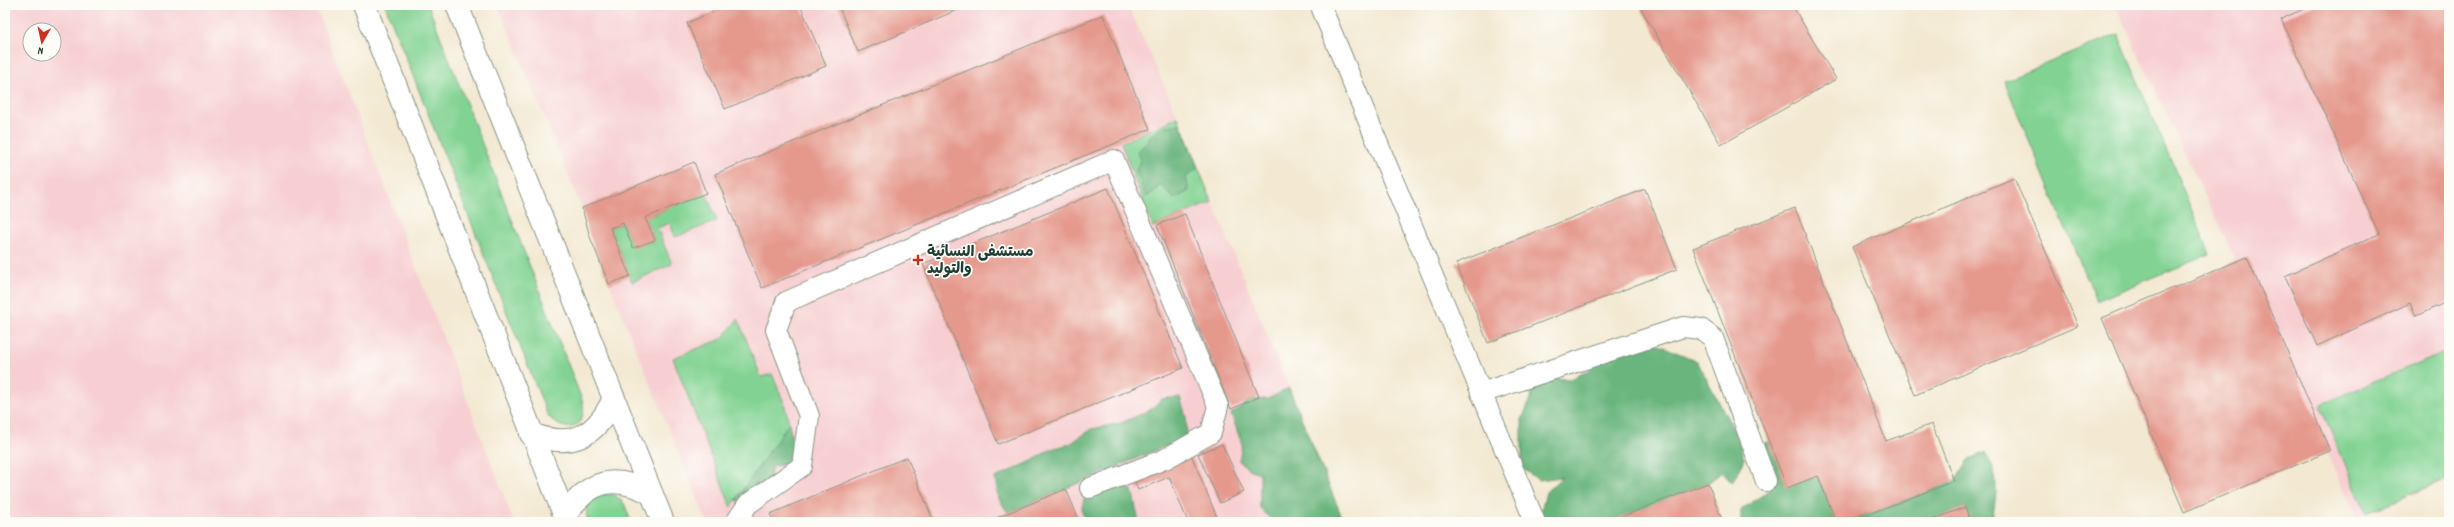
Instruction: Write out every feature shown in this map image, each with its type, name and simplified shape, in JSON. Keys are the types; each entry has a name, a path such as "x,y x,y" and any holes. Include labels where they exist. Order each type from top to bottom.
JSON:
{"main road":[{"path":"364,5 531,434 566,519"},
{"path":"457,5 663,522"},
{"path":"531,434 551,441 572,440 591,432 605,417 614,398"},
{"path":"566,519 576,499 592,487 613,481 634,484 652,494"}],"lane":[{"path":"1322,9 1535,522"},
{"path":"736,522 748,504 802,466 809,416 776,330 786,302 1114,160 1218,406 1211,433 1165,459 1090,488"},
{"path":"1481,393 1683,327 1701,329 1713,338 1766,481"}],"shaded area":[{"path":"5,5 315,5 514,522 5,522"},
{"name":"مستشفى النسائية والتوليد","path":"498,5 1128,5 1178,117 1344,522 707,522 590,237 582,208"},
{"path":"2115,5 2449,5 2449,480 2357,518"}],"green space":[{"path":"385,5 428,5 582,400 582,418 579,423 574,426 560,426 547,414"},
{"path":"2118,34 2210,254 2096,301 2004,81"},
{"path":"1178,117 1212,202 1153,227 1121,143"},
{"path":"1180,124 1198,168 1186,177 1189,191 1174,199 1160,184 1155,191 1146,197 1136,170 1141,160 1137,151 1146,144 1150,136 1166,126"},
{"path":"706,193 717,221 675,237 670,223 657,228 672,264 632,282 610,228 623,223 633,248 655,240 645,218"},
{"path":"738,319 761,377 772,374 784,403 789,423 731,507 673,358 722,339"},
{"path":"1641,337 1697,361 1738,438 1744,459 1732,483 1722,472 1708,483 1618,519 1620,522 1547,522 1541,512 1546,492 1562,477 1538,480 1522,468 1522,419 1531,398 1536,377 1571,379 1590,370 1607,349"},
{"path":"2449,350 2449,478 2366,513 2320,405"},
{"path":"1289,388 1344,522 1273,522 1260,508 1260,473 1250,470 1239,461 1242,444 1231,414 1251,400 1268,399"},
{"path":"1180,397 1186,417 1187,437 1008,513 998,497 995,478 1032,461 1051,449 1070,444 1091,429 1121,423 1150,410 1161,399"},
{"path":"789,423 794,451 788,464 773,466 770,475 781,481 743,502 737,501 738,497"},
{"path":"1769,441 1787,488 1818,476 1836,522 1741,522 1741,510 1771,489 1761,447"},
{"path":"1985,452 1993,470 1996,486 1992,522 1848,522 1954,482 1967,461"},
{"path":"1122,484 1132,490 1139,522 1086,522 1082,505 1090,488"},
{"path":"604,494 615,495 624,503 631,522 588,522 586,511 589,502 593,496"}],"building":[{"path":"729,5 800,5 826,66 725,109 687,23"},
{"path":"838,5 969,5 858,52"},
{"path":"1644,5 1792,5 1836,79 1721,145 1640,7"},
{"path":"2313,5 2449,5 2449,301 2416,316 2410,303 2317,346 2285,276 2379,234 2281,19"},
{"path":"1103,15 1150,129 762,288 715,174"},
{"path":"694,162 706,193 645,218 655,240 633,248 623,223 610,228 630,276 609,284 590,237 582,208"},
{"path":"2014,178 2078,326 1915,395 1852,247"},
{"path":"1108,188 1183,368 998,444 923,264"},
{"path":"1645,189 1677,269 1488,343 1456,263"},
{"path":"1795,208 1886,441 1932,424 1954,481 1848,522 1836,522 1818,476 1787,488 1693,248"},
{"path":"1185,214 1259,397 1231,409 1157,225"},
{"path":"2247,257 2330,451 2184,512 2102,318"},
{"path":"1222,444 1244,492 1220,503 1198,454"},
{"path":"1190,452 1219,522 1188,522 1169,477 1138,490 1133,476"},
{"path":"907,457 934,522 774,522 770,514"},
{"path":"1708,483 1723,522 1620,522 1618,518"},
{"path":"1066,489 1080,522 986,522 1008,513"},
{"path":"1965,507 1971,522 1927,522"}],"place":[{"name":"مستشفى النسائية والتوليد","path":"918,260"}]}
